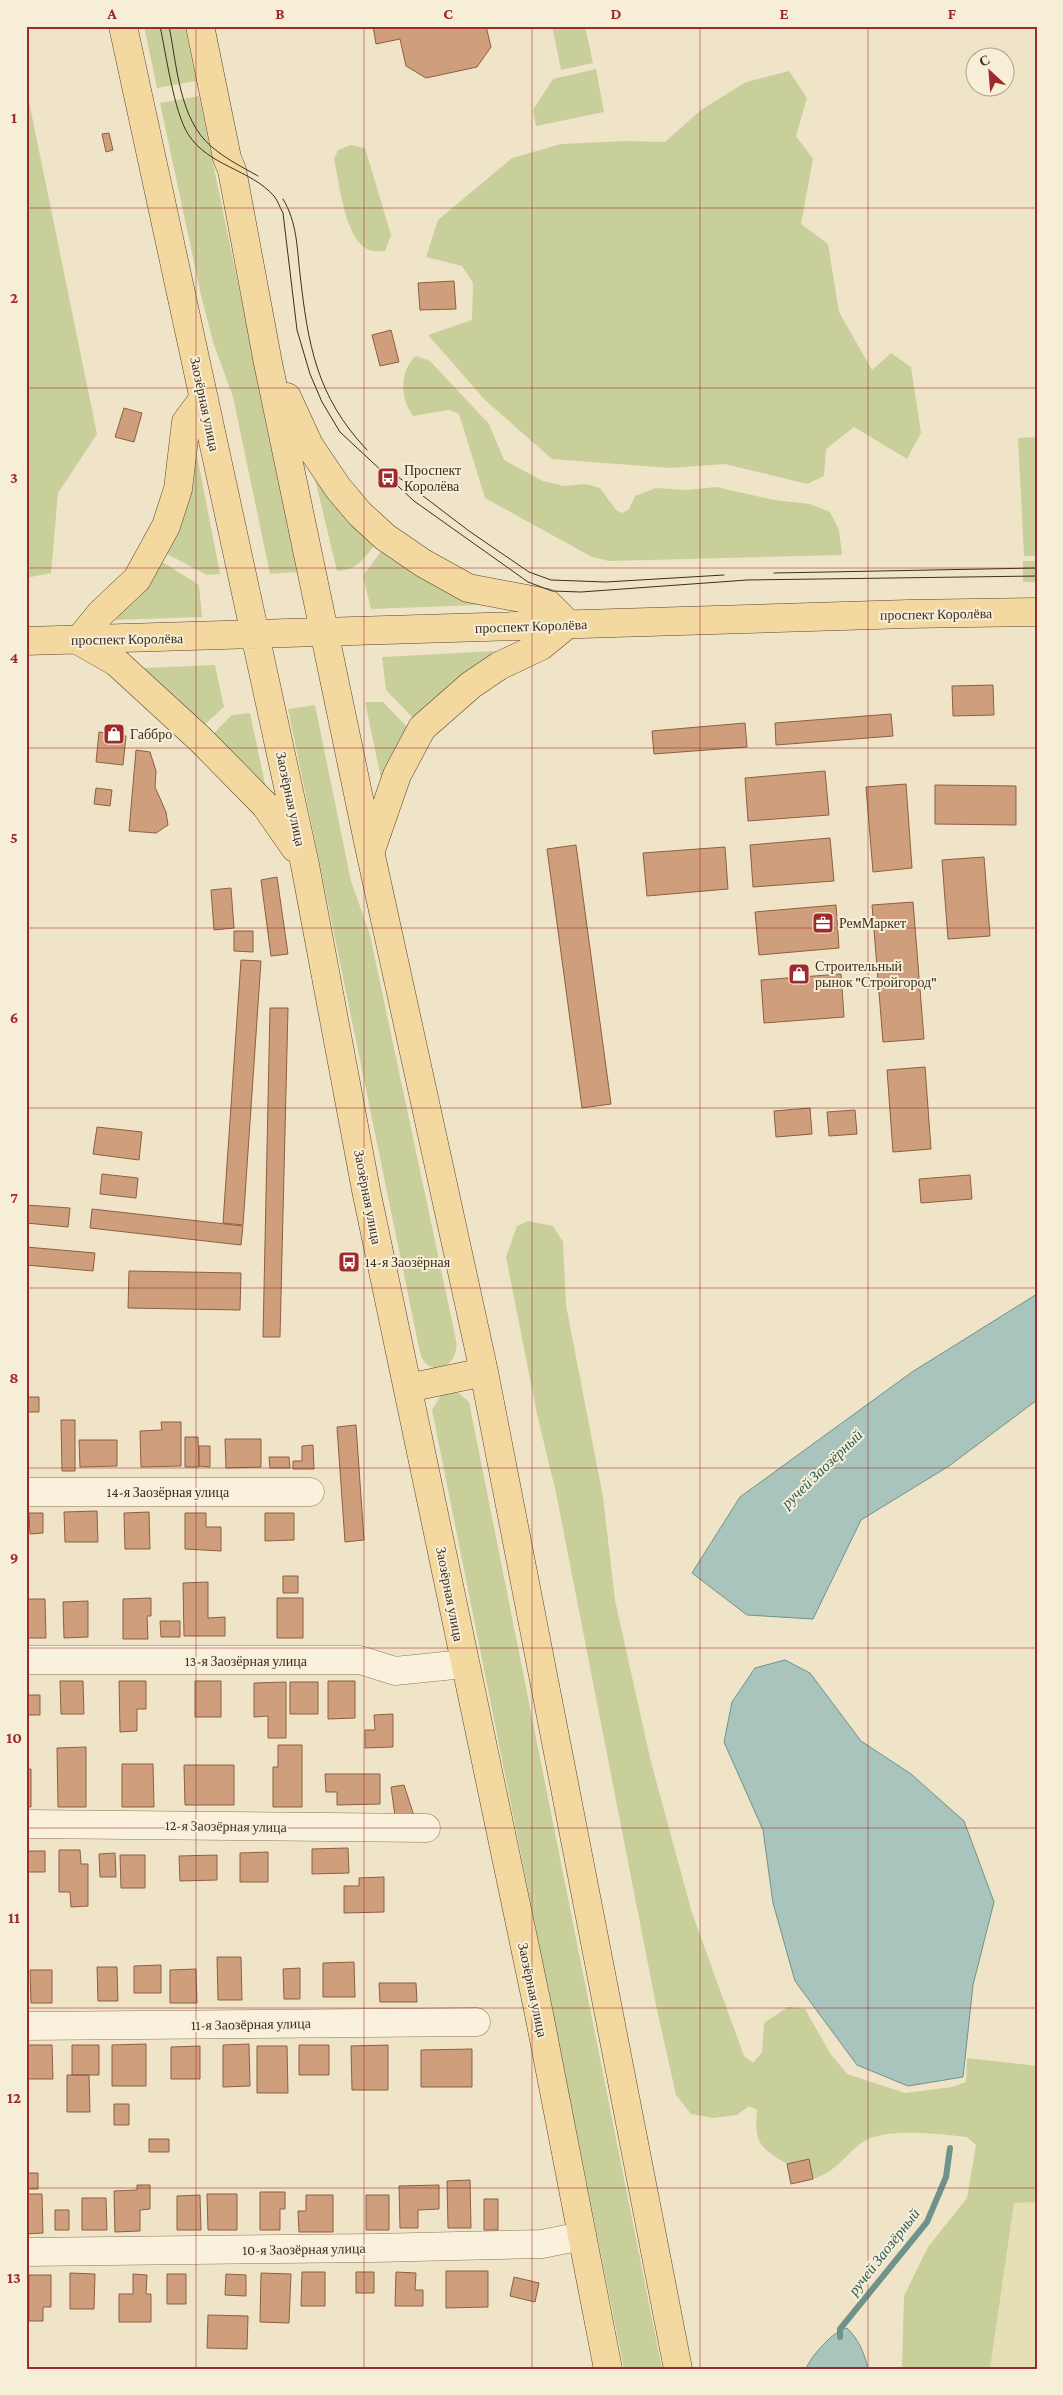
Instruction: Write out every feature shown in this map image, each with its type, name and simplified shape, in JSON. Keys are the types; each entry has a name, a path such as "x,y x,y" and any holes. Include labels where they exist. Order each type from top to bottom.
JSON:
{"main road":[{"name":"Заозёрная улица","path":"123,26 305,865 366,1190 539,2014 608,2369"},
{"path":"200,26 227,158 232,170 268,363 370,851 484,1372 678,2369"},
{"path":"268,363 309,445 338,488 360,514 385,537 423,563 468,588 547,603 568,624 541,646 499,666 471,685 422,728 397,775 370,851"},
{"path":"204,398 186,422 178,489 162,535 137,579 100,614 79,640 116,662 200,739 265,805 279,823 305,865"},
{"name":"проспект Королёва","path":"26,641 908,614 1037,612"},
{"path":"408,1388 484,1372"}],"street":[{"name":"14-я Заозёрная улица","path":"26,1492 310,1492"},
{"name":"13-я Заозёрная улица","path":"26,1660 360,1660 395,1671 464,1664"},
{"name":"12-я Заозёрная улица","path":"26,1824 426,1828"},
{"name":"11-я Заозёрная улица","path":"26,2026 476,2022"},
{"name":"10-я Заозёрная улица","path":"26,2252 542,2244 582,2236"}],"shaded area":[{"path":"1037,2202 1037,2369 990,2369 1014,2203"}],"green space":[{"path":"144,26 185,26 196,81 157,88"},
{"path":"552,26 585,26 593,63 561,70"},
{"path":"596,69 604,112 536,126 533,110 553,79"},
{"path":"789,71 807,98 796,136 813,159 801,224 828,244 839,312 872,370 891,353 911,367 921,433 907,459 854,427 826,449 824,476 807,484 725,464 670,468 552,459 485,400 428,335 472,320 473,283 462,266 426,257 438,220 512,158 561,144 625,141 665,142 701,110 746,82"},
{"path":"26,87 97,434 58,493 51,573 26,578"},
{"path":"199,96 298,572 270,574 233,397 213,342 201,295 160,103"},
{"path":"351,145 365,148 391,235 385,251 371,251 361,244 354,235 344,210 334,159 338,150"},
{"path":"416,356 430,361 489,424 504,460 543,481 564,486 586,484 600,488 616,510 622,513 629,509 635,496 656,488 687,490 716,487 774,500 810,504 830,512 839,530 842,555 609,561 592,557 485,498 459,414 449,410 413,416 406,402 403,385 410,362"},
{"path":"1037,437 1037,556 1024,556 1018,438"},
{"path":"197,455 220,574 207,575 165,553 193,482"},
{"path":"315,479 339,510 374,546 355,566 337,571"},
{"path":"381,551 428,581 478,605 371,609 363,576"},
{"path":"161,561 199,585 202,617 113,620 133,600"},
{"path":"1023,561 1037,561 1037,582 1023,582"},
{"path":"514,650 415,720 386,690 382,657"},
{"path":"215,665 224,707 203,726 144,668"},
{"path":"365,702 383,702 409,729 381,778"},
{"path":"315,705 351,881 370,935 456,1340 454,1356 446,1366 440,1368 428,1365 422,1359 419,1348 288,709"},
{"path":"250,713 267,793 212,735 232,715"},
{"path":"528,1221 553,1226 563,1242 566,1305 603,1497 615,1600 651,1762 692,1913 744,2056 753,2063 762,2052 764,2023 788,2007 805,2009 830,2053 847,2074 905,2093 952,2087 966,2082 967,2058 1037,2066 1037,2202 1014,2203 990,2369 902,2369 904,2296 928,2247 967,2198 976,2145 967,2137 943,2134 899,2133 873,2137 856,2147 829,2171 813,2179 809,2159 787,2164 765,2149 758,2137 757,2110 749,2106 737,2115 713,2118 691,2114 676,2095 656,2005 556,1493 537,1414 506,1257 517,1226"},
{"path":"450,1392 459,1393 469,1402 662,2369 624,2369 432,1410 441,1395"}],"water":[{"path":"1037,1294 1037,1400 949,1466 861,1520 813,1619 747,1615 692,1573 740,1497 912,1372"},
{"path":"785,1660 810,1673 861,1741 911,1774 964,1821 994,1902 973,1985 963,2077 908,2086 857,2065 795,1981 773,1903 763,1830 724,1742 732,1702 755,1668"},
{"path":"847,2328 861,2347 868,2369 806,2369 823,2345"}],"building":[{"path":"373,26 486,26 491,47 477,67 426,78 406,66 400,39 376,44"},
{"path":"109,133 113,150 106,152 102,134"},
{"path":"454,281 456,309 420,310 418,283"},
{"path":"391,330 399,362 380,366 372,335"},
{"path":"124,408 142,413 134,442 115,437"},
{"path":"993,685 994,715 953,716 952,686"},
{"path":"891,714 893,736 776,745 775,723"},
{"path":"745,723 747,747 654,754 652,731"},
{"path":"99,732 126,736 123,765 96,762"},
{"path":"136,750 150,752 156,771 155,787 166,812 168,825 156,833 129,831"},
{"path":"825,771 829,815 748,821 745,778"},
{"path":"906,784 912,868 873,872 866,787"},
{"path":"935,785 1016,786 1016,825 935,824"},
{"path":"96,788 112,790 110,806 94,804"},
{"path":"830,838 834,881 753,887 750,845"},
{"path":"576,845 611,1104 582,1108 547,849"},
{"path":"725,847 728,889 647,896 643,853"},
{"path":"984,857 990,936 948,939 942,860"},
{"path":"277,877 288,954 271,956 261,880"},
{"path":"231,888 234,928 214,930 211,890"},
{"path":"913,902 924,1039 883,1042 872,905"},
{"path":"836,905 839,948 759,955 755,912"},
{"path":"234,931 253,931 253,952 234,951"},
{"path":"241,960 261,961 243,1225 223,1223"},
{"path":"841,974 844,1017 764,1023 761,980"},
{"path":"270,1008 288,1008 280,1337 263,1337"},
{"path":"925,1067 931,1149 893,1152 887,1070"},
{"path":"810,1108 812,1134 776,1137 774,1111"},
{"path":"855,1110 857,1134 829,1136 827,1112"},
{"path":"97,1127 142,1132 139,1160 93,1154"},
{"path":"102,1174 138,1178 136,1198 100,1194"},
{"path":"970,1175 972,1199 921,1203 919,1179"},
{"path":"26,1205 70,1208 68,1227 26,1223"},
{"path":"92,1209 243,1226 241,1245 90,1228"},
{"path":"26,1247 95,1253 93,1271 26,1265"},
{"path":"129,1271 241,1273 240,1310 128,1308"},
{"path":"26,1397 39,1397 39,1412 26,1412"},
{"path":"61,1420 75,1420 75,1471 62,1471"},
{"path":"161,1422 181,1422 181,1466 141,1467 140,1431 162,1430"},
{"path":"356,1425 364,1540 345,1542 337,1427"},
{"path":"185,1437 198,1437 199,1467 185,1467"},
{"path":"225,1439 261,1439 261,1467 226,1468"},
{"path":"79,1440 117,1440 117,1466 80,1467"},
{"path":"313,1445 314,1469 293,1469 293,1461 302,1461 302,1446"},
{"path":"199,1446 210,1446 210,1467 199,1466"},
{"path":"269,1457 289,1457 290,1468 270,1468"},
{"path":"97,1511 98,1542 65,1542 64,1512"},
{"path":"149,1512 150,1549 125,1549 124,1513"},
{"path":"27,1513 28,1539 26,1539"},
{"path":"29,1513 43,1513 43,1533 30,1534"},
{"path":"185,1513 206,1513 206,1527 221,1527 221,1551 185,1549"},
{"path":"265,1513 294,1513 294,1540 265,1541"},
{"path":"283,1576 298,1576 298,1593 283,1593"},
{"path":"208,1582 208,1618 225,1617 225,1636 184,1636 183,1583"},
{"path":"151,1598 151,1616 147,1616 148,1639 123,1639 123,1599"},
{"path":"277,1598 303,1598 303,1638 277,1638"},
{"path":"26,1599 45,1599 46,1638 26,1638"},
{"path":"88,1601 88,1637 64,1638 63,1602"},
{"path":"160,1621 180,1621 180,1637 161,1637"},
{"path":"60,1681 83,1681 84,1714 61,1714"},
{"path":"119,1681 146,1681 146,1709 137,1709 137,1731 120,1732"},
{"path":"195,1681 221,1681 221,1717 195,1717"},
{"path":"328,1681 355,1681 355,1718 328,1719"},
{"path":"286,1682 286,1738 268,1738 268,1716 254,1717 254,1683"},
{"path":"290,1682 318,1682 318,1714 290,1714"},
{"path":"26,1695 40,1695 40,1715 26,1715"},
{"path":"393,1714 393,1747 365,1748 365,1730 375,1730 374,1715"},
{"path":"278,1745 302,1745 302,1807 273,1807 273,1767 278,1767"},
{"path":"86,1747 86,1807 58,1807 57,1748"},
{"path":"122,1764 153,1764 154,1807 122,1807"},
{"path":"184,1765 234,1765 234,1805 185,1805"},
{"path":"26,1769 31,1769 31,1807 26,1807"},
{"path":"325,1774 380,1774 380,1804 337,1805 337,1792 326,1792"},
{"path":"404,1785 414,1816 395,1816 391,1787"},
{"path":"348,1848 349,1873 312,1874 312,1849"},
{"path":"59,1850 80,1850 81,1864 88,1864 88,1906 71,1907 70,1892 59,1892"},
{"path":"26,1851 45,1851 45,1872 26,1872"},
{"path":"268,1852 268,1882 240,1882 240,1853"},
{"path":"115,1853 116,1877 100,1877 99,1854"},
{"path":"120,1855 145,1855 145,1888 121,1888"},
{"path":"217,1855 217,1880 180,1881 179,1856"},
{"path":"384,1877 384,1912 344,1913 344,1886 359,1886 359,1878"},
{"path":"217,1957 241,1957 242,2000 218,2000"},
{"path":"354,1962 355,1997 323,1997 323,1963"},
{"path":"161,1965 161,1993 134,1993 134,1966"},
{"path":"97,1967 117,1967 118,2001 98,2001"},
{"path":"300,1968 300,1999 284,1999 283,1969"},
{"path":"196,1969 197,2003 170,2003 170,1970"},
{"path":"30,1970 52,1970 52,2003 31,2003"},
{"path":"379,1983 416,1983 417,2002 380,2002"},
{"path":"146,2044 146,2086 112,2086 112,2045"},
{"path":"249,2044 250,2086 223,2087 223,2045"},
{"path":"26,2045 52,2045 53,2079 26,2079"},
{"path":"72,2045 99,2045 99,2075 72,2075"},
{"path":"299,2045 329,2045 329,2075 299,2075"},
{"path":"388,2045 388,2090 352,2090 351,2046"},
{"path":"200,2046 200,2079 171,2079 171,2047"},
{"path":"257,2046 287,2046 288,2093 257,2093"},
{"path":"472,2049 472,2087 421,2087 421,2050"},
{"path":"67,2075 89,2075 90,2112 67,2112"},
{"path":"114,2104 129,2104 129,2125 114,2125"},
{"path":"149,2139 169,2139 169,2152 149,2152"},
{"path":"809,2159 813,2179 791,2184 787,2164"},
{"path":"26,2173 38,2173 38,2189 26,2189"},
{"path":"470,2180 471,2228 448,2228 447,2181"},
{"path":"137,2185 150,2185 150,2209 140,2210 140,2231 115,2232 114,2191 137,2190"},
{"path":"439,2185 439,2209 418,2210 418,2228 400,2228 399,2186"},
{"path":"260,2192 285,2192 285,2209 280,2209 280,2230 260,2230"},
{"path":"26,2194 42,2194 43,2233 26,2234"},
{"path":"207,2194 237,2194 237,2230 208,2230"},
{"path":"200,2195 201,2230 177,2230 177,2196"},
{"path":"306,2195 333,2195 333,2232 299,2232 298,2211 306,2211"},
{"path":"366,2195 389,2195 389,2230 366,2230"},
{"path":"82,2198 106,2198 107,2230 82,2230"},
{"path":"484,2199 498,2199 498,2230 484,2230"},
{"path":"55,2210 69,2210 69,2230 55,2230"},
{"path":"446,2271 488,2271 488,2307 446,2308"},
{"path":"302,2272 325,2272 325,2306 301,2306"},
{"path":"356,2272 374,2272 374,2293 356,2293"},
{"path":"396,2272 416,2273 415,2290 423,2290 423,2306 395,2306"},
{"path":"70,2273 95,2274 94,2309 70,2309"},
{"path":"261,2273 291,2274 289,2323 260,2322"},
{"path":"133,2274 147,2275 146,2294 151,2294 151,2322 119,2322 119,2294 133,2294"},
{"path":"167,2274 186,2274 186,2304 167,2304"},
{"path":"226,2274 246,2275 246,2296 225,2295"},
{"path":"29,2275 51,2275 51,2307 43,2307 43,2321 29,2321"},
{"path":"514,2277 539,2283 535,2302 510,2296"},
{"path":"208,2315 248,2316 247,2349 207,2348"}],"waterway":[{"name":"ручей Заозёрный","path":"840,2337 840,2329 927,2222 946,2177 950,2148"}],"tram line":[{"path":"160,26 175,98 188,134 196,145 218,161 253,179 264,187 274,196 283,213 297,330 310,374 322,402 340,432 414,501 528,582 552,591 581,592 747,580 1037,576"},
{"path":"169,26 181,91 192,122 201,136 212,147 228,159 258,176"},
{"path":"283,199 294,226 303,299 311,346 317,368 336,410 367,450"},
{"path":"389,470 469,531 529,572 551,580 606,582 724,575"},
{"path":"774,573 1037,568"}],"place":[{"name":"Проспект Королёва","path":"388,478"},
{"name":"Габбро","path":"114,734"},
{"name":"РемМаркет","path":"823,923"},
{"name":"Строительный рынок \"Стройгород\"","path":"799,974"},
{"name":"14-я Заозёрная","path":"349,1262"}]}
